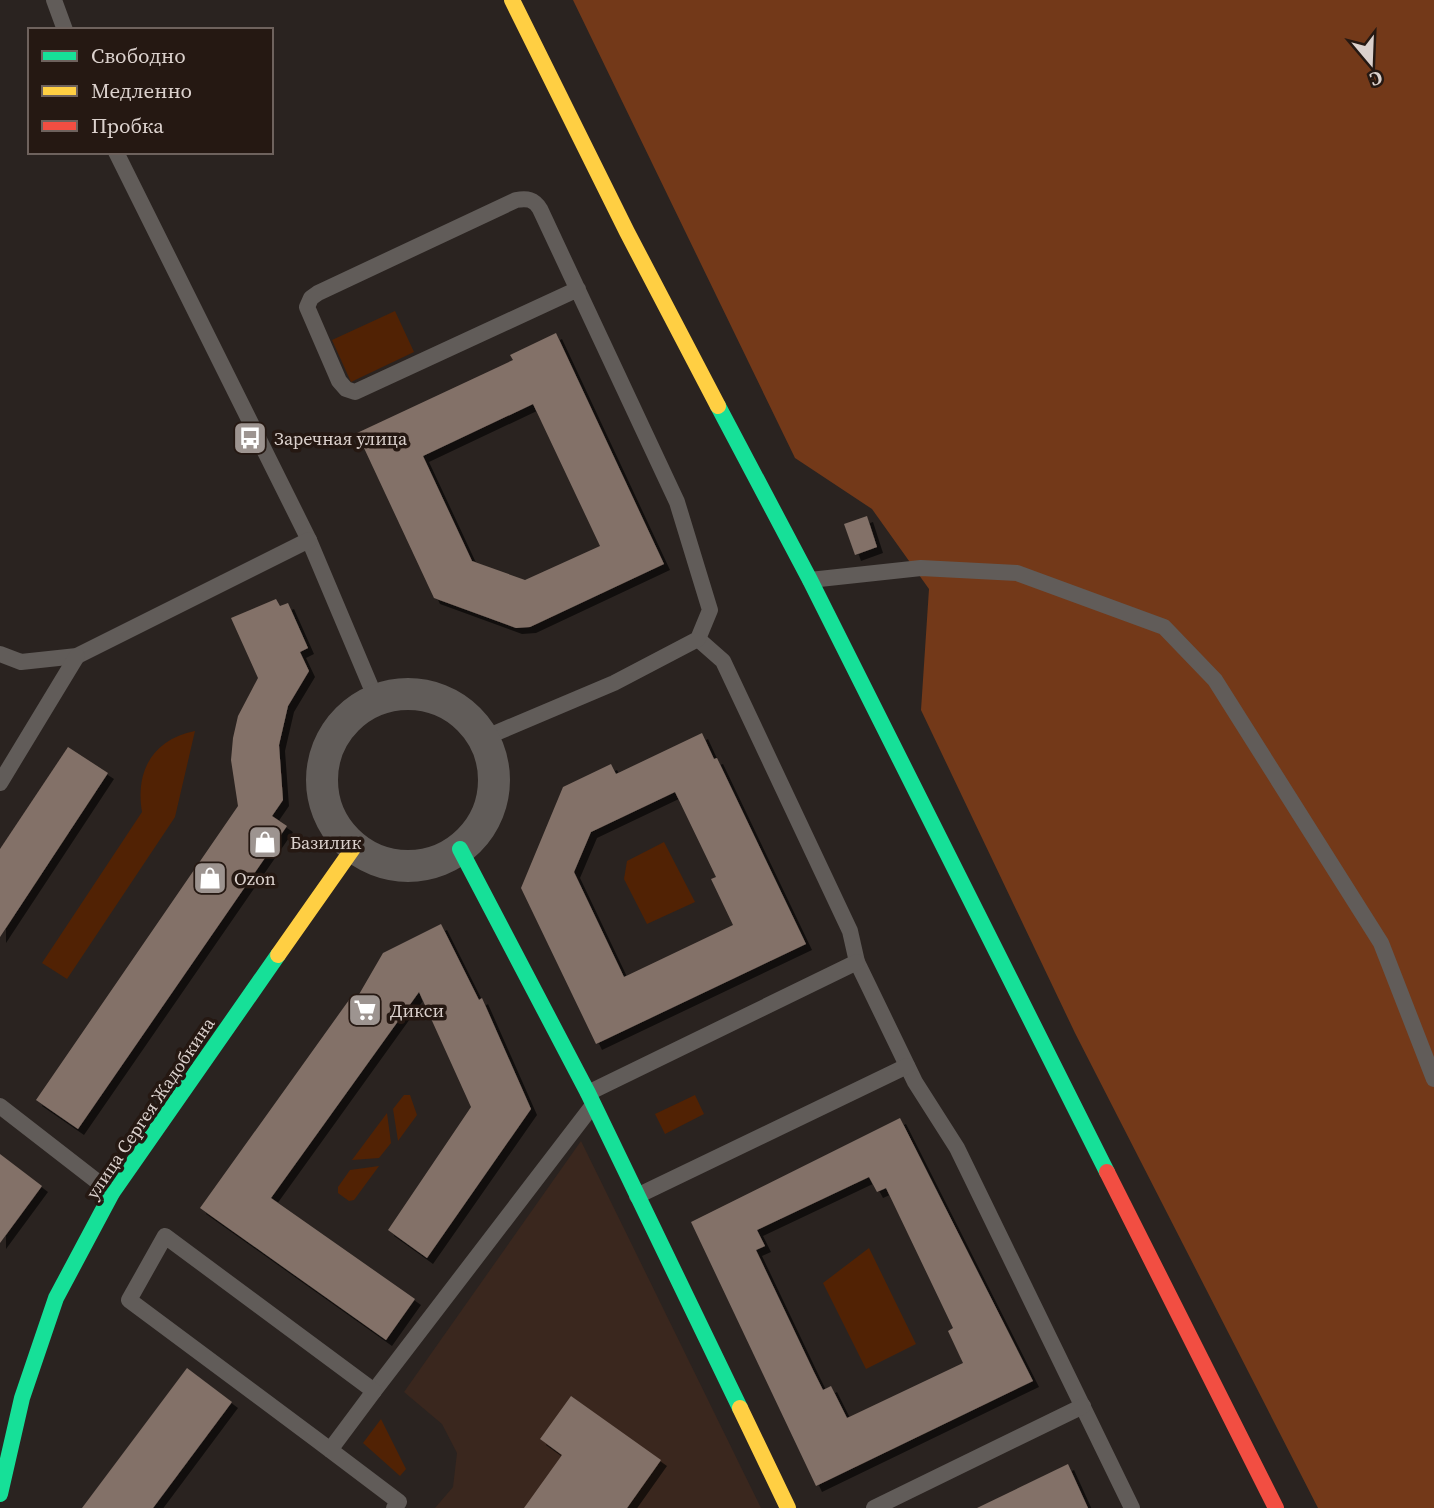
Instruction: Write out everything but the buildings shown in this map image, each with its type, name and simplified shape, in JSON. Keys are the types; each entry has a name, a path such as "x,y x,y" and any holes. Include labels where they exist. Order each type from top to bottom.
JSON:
{"street":[{"path":"512,0 627,232 810,580 1276,1508"},
{"path":"410,693 443,700 462,711 484,738 495,770 494,792 488,814 476,834 460,849 440,860 406,866 373,859 354,848 338,831 327,811 322,789 322,766 328,745 340,726 356,710 376,699 410,693"},
{"name":"улица Сергея Жадобкина","path":"0,1494 16,1397 57,1298 112,1193 354,848"},
{"path":"460,849 590,1099 788,1508"}],"lane":[{"path":"54,0 64,28"},
{"path":"117,154 309,540 376,699"},
{"path":"484,738 614,683 698,639 710,610 677,502 578,289 536,202 525,198 318,293 311,298 307,307 340,381 346,389 355,392 578,289"},
{"path":"0,654 21,662 77,656 309,540"},
{"path":"810,580 921,568 1017,573 1164,627 1215,680 1381,943 1434,1079"},
{"path":"698,639 723,661 850,931 858,962 907,1066 957,1148 1132,1508"},
{"path":"0,783 77,656"},
{"path":"330,1450 590,1099 858,962"},
{"path":"637,1196 907,1066"},
{"path":"0,1106 112,1193"},
{"path":"374,1391 165,1236 129,1300 399,1502 394,1508"},
{"path":"874,1508 1083,1406"}],"shaded area":[{"path":"573,0 1434,0 1434,1508 1318,1508 1075,1033 921,710 929,589 872,509 795,458"},
{"path":"395,311 414,352 351,382 332,340"},
{"path":"195,731 175,817 67,979 42,963 142,812 141,783 150,759 168,741"},
{"path":"664,842 695,902 647,924 624,879 627,861"},
{"path":"404,1095 410,1095 417,1115 398,1141 393,1109"},
{"path":"695,1095 704,1114 665,1134 655,1114"},
{"path":"387,1113 391,1143 379,1158 352,1160"},
{"path":"581,1141 761,1508 435,1508 453,1487 457,1453 442,1424 404,1392"},
{"path":"379,1166 354,1200 349,1201 338,1193 338,1187 350,1170"},
{"path":"869,1248 916,1344 866,1369 823,1283"},
{"path":"381,1419 406,1469 400,1476 363,1443"}],"traffic: fast":[{"path":"718,406 810,580 1107,1172"},
{"path":"460,849 588,1093 740,1408"},
{"path":"0,1494 22,1398 56,1298 112,1193 278,955"}],"traffic: slow":[{"path":"512,0 627,232 718,406"},
{"path":"278,955 354,847"},
{"path":"740,1408 788,1508"}],"traffic: jam":[{"path":"1107,1172 1276,1508"}],"place":[{"name":"Заречная улица","path":"250,438"},
{"name":"Базилик","path":"265,842"},
{"name":"Ozon","path":"210,878"},
{"name":"Дикси","path":"365,1010"}]}
